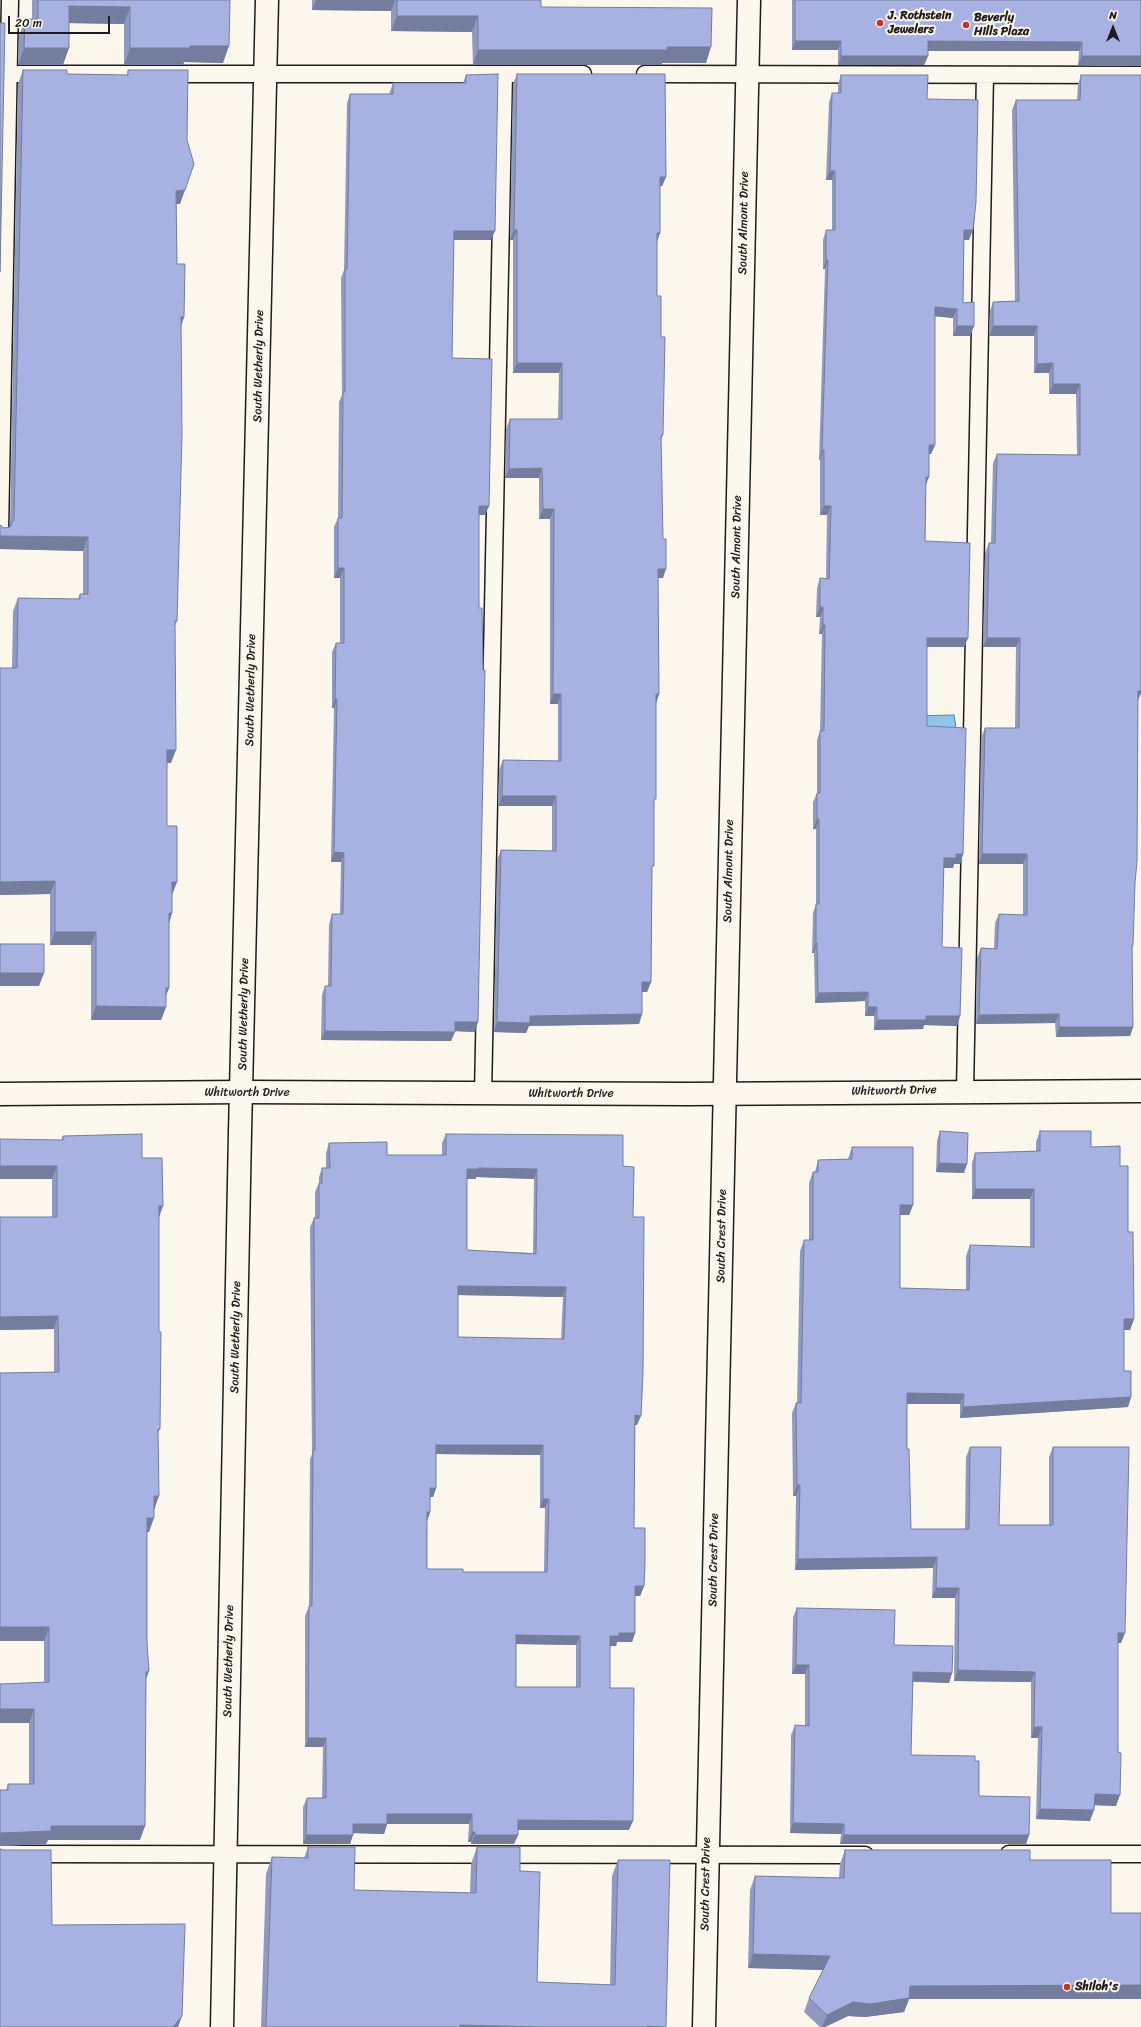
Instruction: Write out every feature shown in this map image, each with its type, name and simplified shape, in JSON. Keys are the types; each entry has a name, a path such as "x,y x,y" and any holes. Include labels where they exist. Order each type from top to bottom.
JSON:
{"street":[{"name":"South Wetherly Drive","path":"222,2027 224,1854 267,0"},
{"name":"South Almont Drive","path":"726,1093 725,1048 749,0"},
{"name":"Whitworth Drive","path":"0,1094 242,1092 483,1094 1141,1090"},
{"name":"South Crest Drive","path":"704,2027 706,1855 726,1093"}],"lane":[{"path":"0,532 10,0"},
{"path":"9,74 598,74"},
{"path":"483,1094 504,74"},
{"path":"629,74 1141,75"},
{"path":"965,1090 985,75"},
{"path":"0,1854 879,1855"},
{"path":"990,1854 1141,1854"}],"water":[{"path":"954,715 956,727 954,731 917,735 910,716"}],"building":[{"path":"38,0 230,0 229,46 190,46 190,48 130,48 130,7 69,6 69,48 24,48 25,19 38,19"},
{"path":"397,0 541,0 541,7 712,8 711,47 667,47 667,50 478,50 478,16 397,16"},
{"name":"Beverly Hills Plaza","path":"795,0 1141,0 1141,56 1082,56 1082,42 928,41 928,56 841,56 841,41 795,41"},
{"path":"0,23 5,23 0,272"},
{"path":"23,70 67,70 67,74 128,75 128,70 188,70 187,140 194,164 185,190 176,191 177,264 185,264 184,317 181,317 182,435 177,621 175,621 176,750 167,750 167,826 177,826 177,882 172,882 172,913 169,913 169,988 166,988 166,1007 96,1006 96,932 55,932 55,881 0,882 0,668 17,668 18,598 80,599 80,594 88,594 88,537 0,536 0,525 4,528 10,527 14,519"},
{"path":"498,74 495,231 454,231 452,358 492,359 489,506 479,506 479,608 482,608 483,670 485,670 478,1022 455,1022 455,1032 325,1031 325,986 331,986 332,914 343,914 344,853 334,852 337,699 335,699 336,643 344,643 344,568 338,568 338,518 342,518 343,392 345,392 345,269 347,269 350,94 393,94 393,83 466,83 466,75"},
{"path":"517,74 665,74 666,177 660,177 660,233 657,233 657,296 661,296 661,337 665,337 663,435 661,435 663,539 666,539 666,569 658,569 659,694 656,694 656,799 654,799 654,866 652,866 651,982 642,982 642,1014 530,1016 530,1023 497,1022 501,850 556,851 556,796 502,796 503,760 561,761 561,694 553,694 554,509 543,509 542,468 509,469 510,419 562,419 562,363 517,363 517,230 514,230"},
{"path":"841,75 928,75 927,99 978,100 976,202 973,230 964,230 963,303 974,302 974,326 957,326 957,309 935,307 935,445 929,445 929,477 926,477 925,541 970,543 968,638 927,638 927,726 966,728 963,854 956,854 956,858 944,858 942,947 962,948 960,1016 926,1016 926,1020 877,1020 877,1007 868,1007 868,992 818,993 816,904 819,904 819,819 817,819 817,793 820,793 820,731 824,731 825,625 823,625 823,607 820,607 820,578 829,579 831,506 824,506 824,450 822,450 828,260 826,260 826,230 835,230 835,171 830,171 832,93 841,93"},
{"path":"1081,75 1141,75 1141,691 1138,691 1137,861 1132,945 1133,1027 1059,1027 1059,1014 979,1015 981,948 997,949 999,914 1027,915 1027,854 982,854 985,728 1019,728 1020,638 987,638 989,543 995,543 997,454 1080,455 1080,384 1053,384 1053,363 1037,364 1037,326 993,326 993,302 1019,301 1016,100 1080,100"},
{"path":"0,944 44,944 44,973 0,973"},
{"path":"940,1131 968,1133 967,1164 939,1163"},
{"path":"1040,1131 1091,1131 1091,1147 1120,1146 1120,1166 1128,1166 1128,1232 1133,1232 1134,1319 1124,1319 1124,1371 1131,1371 1131,1397 963,1407 964,1394 907,1393 907,1449 909,1449 911,1529 969,1529 970,1447 1001,1447 999,1525 1053,1525 1053,1447 1129,1447 1125,1633 1118,1633 1118,1752 1121,1753 1120,1795 1095,1794 1094,1810 1040,1809 1042,1727 1034,1727 1035,1672 958,1670 959,1588 936,1588 937,1557 798,1559 800,1485 797,1485 796,1403 801,1403 804,1240 813,1240 813,1172 818,1172 818,1160 852,1159 852,1147 913,1147 913,1205 900,1205 900,1288 969,1290 970,1245 1034,1247 1034,1189 975,1189 975,1153 1040,1151"},
{"path":"142,1134 142,1158 162,1158 163,1206 159,1206 159,1332 161,1332 160,1429 158,1429 159,1496 154,1496 154,1518 147,1518 147,1643 149,1671 146,1672 145,1826 51,1826 51,1831 0,1833 0,1790 8,1790 8,1784 34,1784 34,1709 0,1709 0,1684 49,1682 49,1627 0,1627 0,1373 59,1372 58,1316 0,1317 0,1217 57,1217 57,1166 0,1166 0,1139 63,1140 63,1136"},
{"path":"446,1134 623,1135 623,1166 634,1167 633,1217 644,1217 643,1373 641,1416 635,1415 634,1528 645,1528 644,1586 635,1586 635,1633 619,1633 619,1636 610,1636 610,1688 634,1688 633,1821 518,1820 518,1835 475,1835 475,1832 472,1832 472,1814 387,1814 387,1824 353,1824 353,1835 306,1835 307,1798 326,1798 326,1738 308,1738 309,1606 312,1606 313,1450 315,1450 314,1218 319,1218 319,1183 322,1183 322,1168 330,1168 329,1143 387,1142 387,1155 446,1155","holes":["467,1169 537,1169 536,1254 467,1250","458,1286 566,1287 564,1339 458,1337","436,1445 543,1445 543,1499 549,1499 547,1572 463,1572 463,1569 427,1569 427,1512 430,1512 430,1488 436,1488","516,1635 580,1636 580,1687 516,1687"]},
{"path":"797,1608 895,1610 894,1645 953,1646 952,1673 913,1672 911,1755 975,1756 975,1761 979,1761 979,1796 1030,1797 1029,1835 844,1835 844,1824 793,1823 795,1725 809,1726 809,1665 796,1665"},
{"path":"308,1847 355,1847 354,1890 476,1893 477,1847 520,1847 520,1871 540,1872 537,1982 615,1985 618,1860 670,1860 666,2027 542,2027 460,2025 460,2027 266,2027 272,1857 308,1858"},
{"path":"0,1849 51,1850 52,1925 185,1924 182,2016 173,2027 0,2027"},
{"path":"845,1850 1030,1850 1030,1860 1111,1860 1111,1913 1141,1913 1141,1985 910,1986 909,1998 870,2004 853,2002 827,2015 809,1998 830,1956 753,1954 755,1876 844,1878"}],"place":[{"name":"J. Rothstein Jewelers","path":"880,23"},
{"name":"Beverly Hills Plaza","path":"966,25"},
{"name":"Shiloh's","path":"1067,1987"}]}
